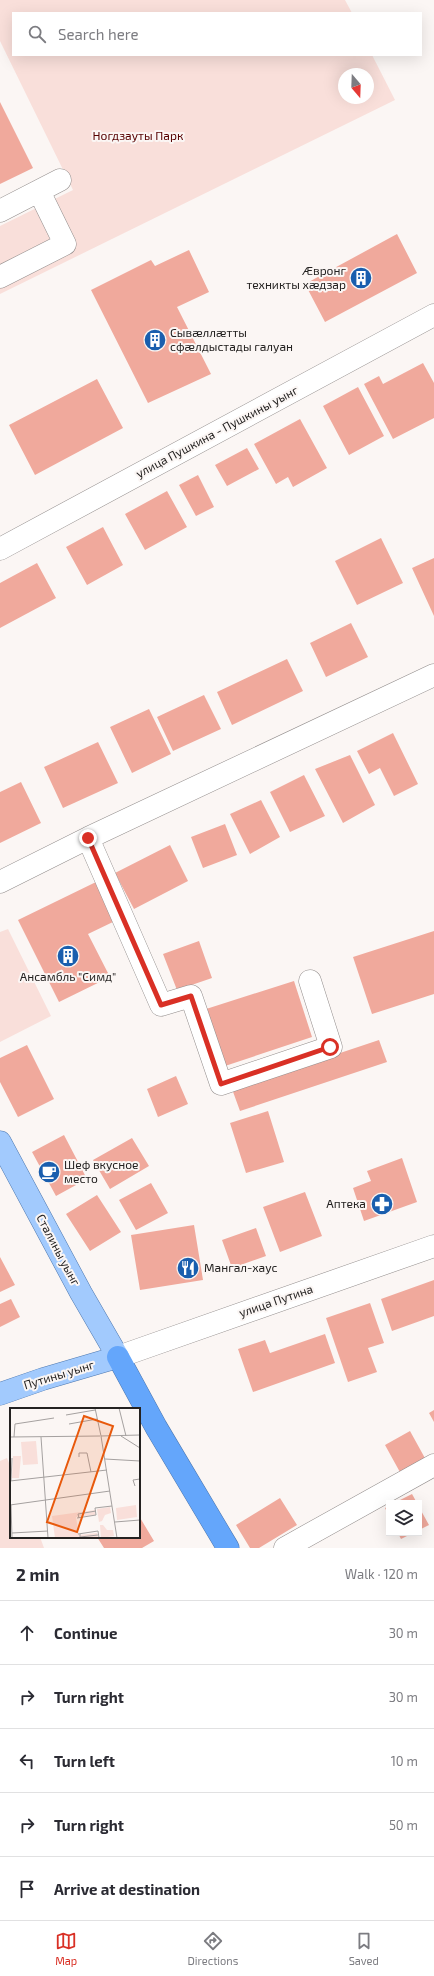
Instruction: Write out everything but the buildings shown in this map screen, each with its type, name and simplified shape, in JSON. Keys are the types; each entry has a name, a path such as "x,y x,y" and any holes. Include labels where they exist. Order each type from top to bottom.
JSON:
{"highway":[{"path":"118,1357 156,1427 228,1548"}],"main road":[{"name":"Сталины уынг","path":"0,1142 81,1293 118,1357"},
{"name":"Путины уынг","path":"0,1394 43,1379 118,1357"}],"street":[{"path":"0,210 60,180"},
{"path":"0,277 65,244 39,191"},
{"name":"улица Пушкина - Пушкины уынг","path":"0,549 434,315"},
{"path":"0,882 88,838 434,675"},
{"path":"88,838 161,1005 191,996 221,1084 330,1047 310,981"},
{"name":"улица Путина","path":"118,1357 434,1246"},
{"path":"285,1548 434,1465"}],"green space":[{"name":"Ногдзауты Парк","path":"0,0 345,0 351,12 12,12 12,56 373,56 395,100 0,294 0,226 73,190 0,41"},
{"path":"8,929 51,1016 0,1042 0,932"},
{"path":"7,1458 10,1466 10,1538 40,1538 44,1548 0,1548 0,1461"}],"place":[{"name":"Æвpонг техникты хæдзар","path":"361,278"},
{"name":"Сывæллæтты сфæлдыстады галуан","path":"155,340"},
{"name":"Ансамбль \"Симд\"","path":"68,956"},
{"name":"Шеф вкусное место","path":"49,1172"},
{"name":"Аптека","path":"382,1204"},
{"name":"Мангал-хаус","path":"188,1268"}],"route":[{"path":"88,838 161,1005 191,996 221,1084 330,1047"}]}
